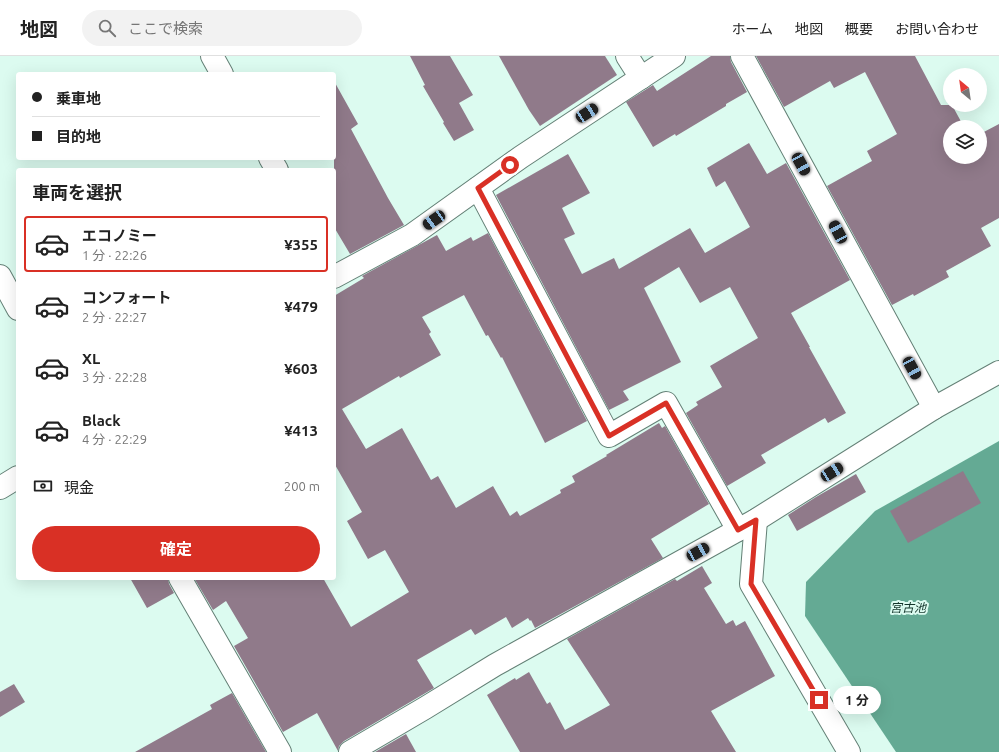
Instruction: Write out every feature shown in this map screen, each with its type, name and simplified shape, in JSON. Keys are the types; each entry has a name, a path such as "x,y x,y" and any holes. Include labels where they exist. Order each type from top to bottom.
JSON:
{"street":[{"path":"212,56 221,72"},
{"path":"627,56 640,78"},
{"path":"336,274 412,236 521,157 674,56"},
{"path":"742,56 934,408"},
{"path":"478,188 609,436 666,403 747,525 751,584 849,752"},
{"path":"2,282 16,305"},
{"path":"350,752 495,665 747,525 934,408 999,372"},
{"path":"0,488 16,479"},
{"path":"181,580 280,752"}],"water":[{"name":"宮古池","path":"999,441 999,752 896,752 805,616 806,582 875,511"}],"building":[{"path":"410,56 450,56 473,95 459,103 474,130 454,141 423,86 425,85"},
{"path":"499,56 605,56 617,75 540,126 529,110"},
{"path":"711,56 730,56 731,62 747,92 676,136 675,134 653,147 626,102 653,85 657,91"},
{"path":"756,56 915,56 941,105 943,105 943,112 956,112 960,120 943,120 943,164 987,164 987,130 999,124 999,218 981,228 991,246 946,271 949,277 914,296 913,294 892,305 827,186 872,161 867,151 897,134 865,72 834,88 830,81 784,107"},
{"path":"336,85 358,124 351,129 404,225 350,254 336,230 336,168 334,168 334,160 336,160"},
{"path":"749,143 767,174 786,163 850,280 791,313 846,413 828,423 825,418 761,455 766,463 727,486 686,413 698,405 696,402 722,387 710,366 758,338 730,287 700,303 679,267 644,288 681,362 623,391 629,400 609,410 496,195 568,154 590,193 562,208 575,234 564,239 582,274 614,258 619,269 690,228 705,253 750,227 725,181 716,187 707,168"},
{"path":"488,233 587,421 545,443 502,357 501,358 488,335 486,336 464,295 422,317 431,332 429,334 441,355 400,378 399,376 342,409 366,449 402,428 431,480 438,476 456,508 493,486 510,516 517,511 520,516 561,493 560,490 575,482 572,476 659,423 662,428 665,426 709,504 651,539 663,558 535,628 531,620 530,621 528,618 512,628 506,617 475,635 471,629 417,660 434,688 344,741 339,746 338,751 317,713 283,732 234,646 248,638 226,601 213,610 195,580 324,580 351,627 409,592 385,550 368,559 347,521 362,512 336,466 336,295 364,278 362,276 437,235 446,251 471,237 473,241"},
{"path":"963,471 981,503 908,543 890,511"},
{"path":"856,474 866,492 797,531 788,515"},
{"path":"702,566 712,583 704,588 726,624 733,620 736,626 745,621 775,676 711,711 736,752 520,752 487,695 515,678 516,680 529,672 547,704 550,702 565,730 610,705 567,639 675,579 677,581"},
{"path":"131,580 168,580 174,593 147,608"},
{"path":"14,684 25,702 0,717 0,692"},
{"path":"232,693 266,752 135,752 212,709 210,705"},
{"path":"406,734 416,752 375,752"}],"route":[{"path":"510,165 478,188 609,436 666,403 738,530 756,520 751,584 819,700"}]}
